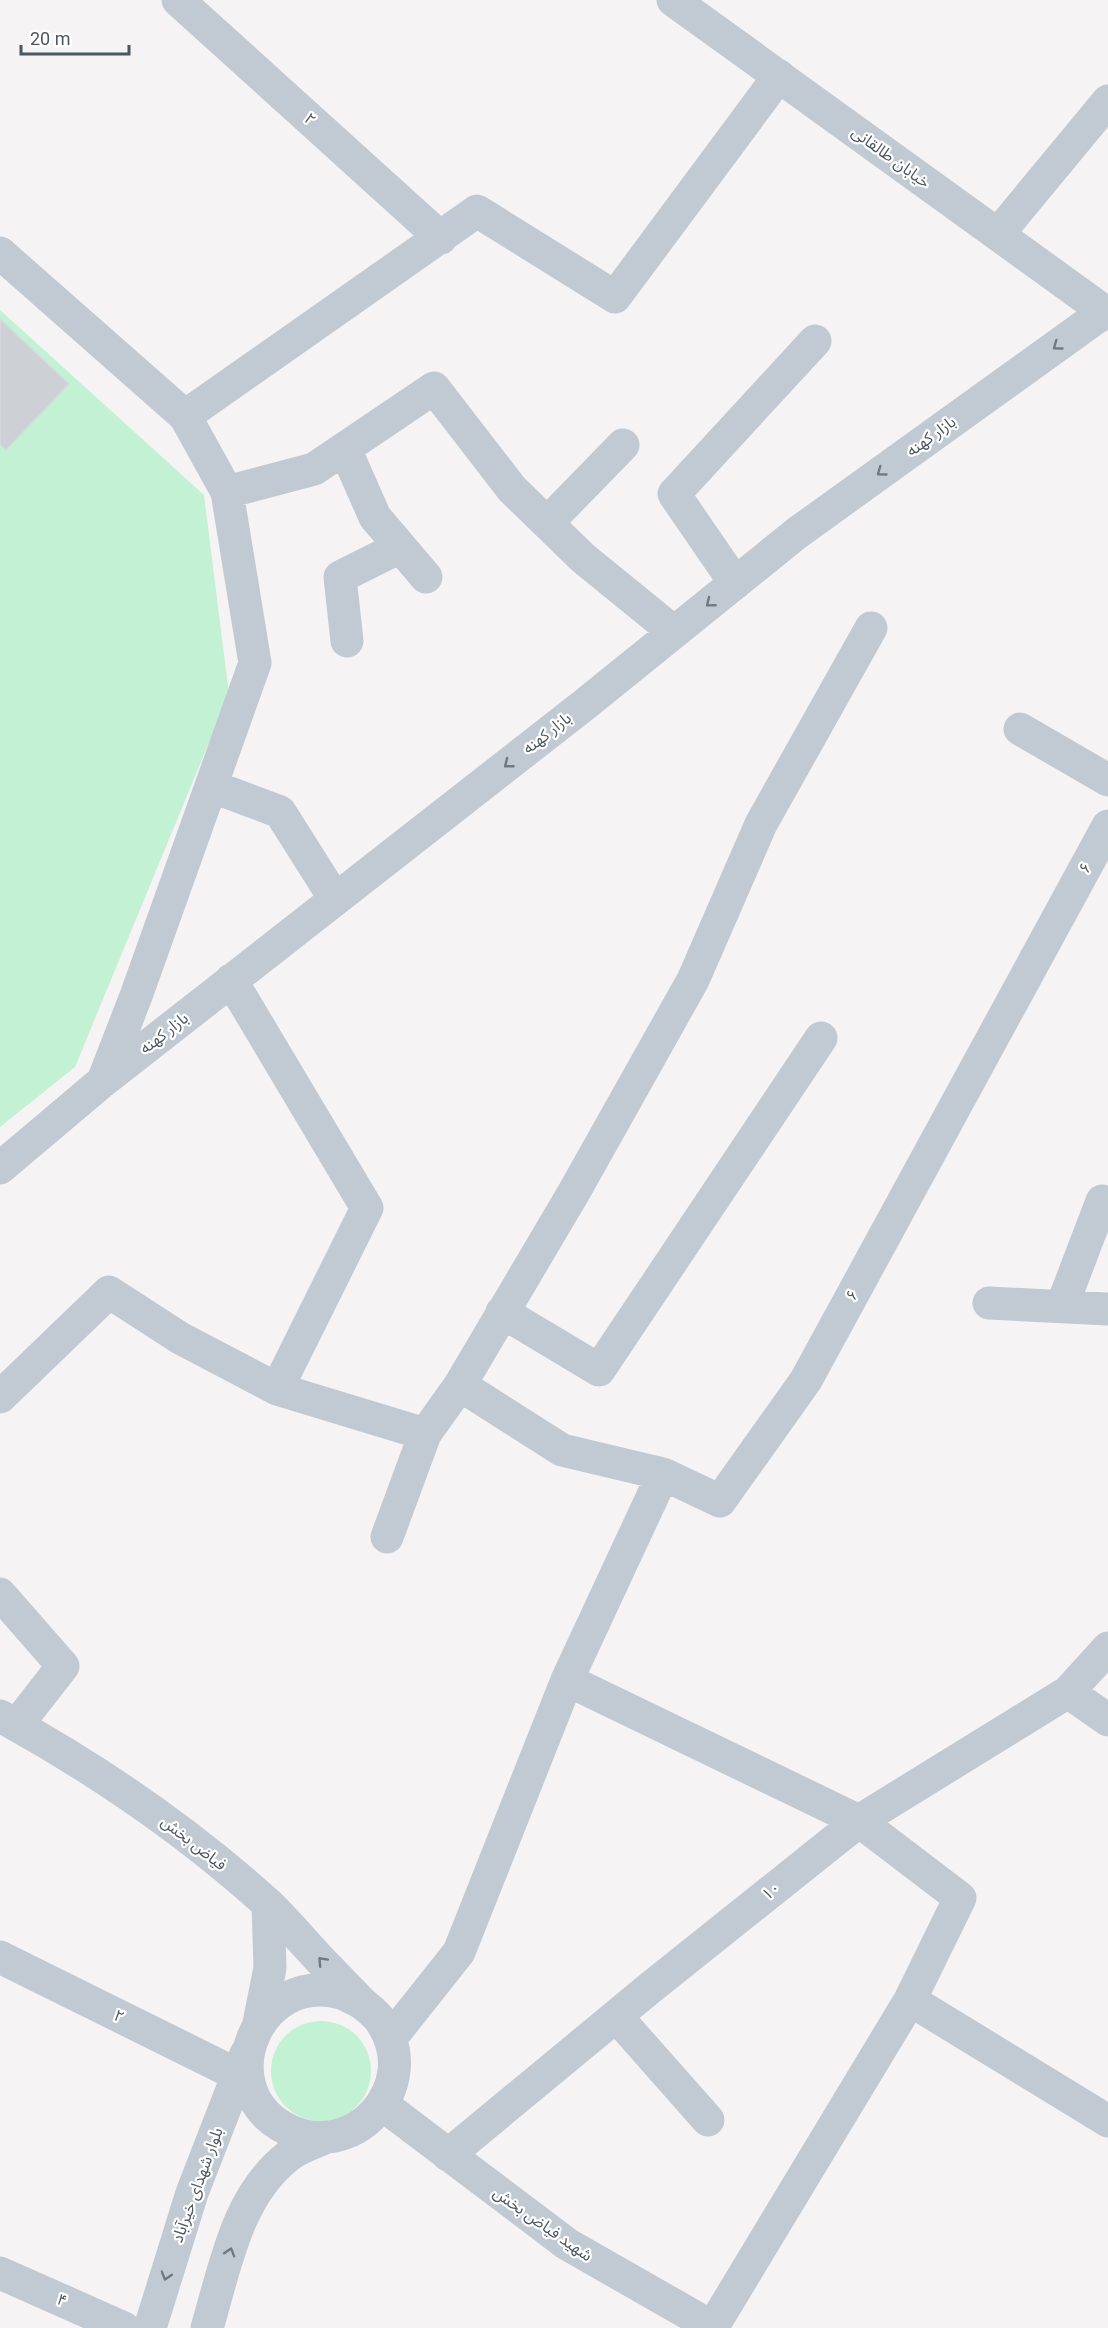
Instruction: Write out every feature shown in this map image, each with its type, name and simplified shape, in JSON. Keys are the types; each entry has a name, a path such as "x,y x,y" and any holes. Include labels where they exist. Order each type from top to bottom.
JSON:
{"street":[{"name":"۲","path":"178,0 441,238"},
{"name":"خیابان طالقانی","path":"673,0 1106,313"},
{"path":"185,416 477,211 615,297 779,76"},
{"path":"998,234 1108,101"},
{"path":"0,253 185,416 227,492 255,663 136,996 103,1081"},
{"name":"بازار کهنه","path":"0,1168 103,1081 797,533 1106,313"},
{"path":"735,583 674,494 815,341"},
{"path":"227,492 314,469 434,388 513,489 583,558 674,632"},
{"path":"547,523 623,445"},
{"path":"345,449 375,517 426,577"},
{"path":"347,641 340,577 400,547"},
{"path":"387,1537 425,1434 460,1385 574,1192 693,980 761,824 871,628"},
{"path":"1020,729 1108,780"},
{"path":"211,786 280,812 335,899"},
{"name":"۶","path":"460,1385 562,1450 663,1474 720,1501 806,1380 1108,826"},
{"path":"231,980 367,1208 277,1389"},
{"path":"502,1312 599,1370 821,1038"},
{"path":"1062,1306 1102,1201"},
{"path":"0,1397 109,1292 180,1338 277,1389 425,1434"},
{"path":"989,1303 1108,1309"},
{"path":"390,2039 459,1952 567,1680 663,1474"},
{"path":"0,1594 63,1666 9,1721"},
{"name":"۱۰","path":"448,2155 616,2016 859,1821 1068,1692 1108,1648"},
{"path":"567,1680 859,1821 960,1898 910,2000 713,2328"},
{"path":"1068,1692 1108,1720"},
{"name":"فیاض بخش","path":"9,1721 48,1742 180,1829 268,1904 362,2003"},
{"path":"268,1904 270,1968 244,2078 263,2110 280,2126 301,2135 324,2138"},
{"name":"۲","path":"0,1958 244,2078"},
{"path":"207,2328 241,2217 260,2183 289,2155 324,2138 347,2134 367,2122 383,2106 392,2085 395,2061 390,2039 379,2019 362,2003 341,1993 318,1990 295,1995 275,2006 255,2033"},
{"path":"910,2000 1108,2121"},
{"path":"616,2016 708,2120"},
{"name":"بلوار شهدای خیرآباد","path":"150,2328 192,2193 244,2078"},
{"name":"شهید فیاض بخش","path":"383,2106 567,2244 713,2328"},
{"name":"۴","path":"0,2273 124,2328"}],"green space":[{"path":"0,310 204,495 229,694 75,1067 0,1127"},
{"path":"321,2021 340,2025 357,2035 367,2052 371,2071 367,2090 357,2107 340,2117 321,2121 302,2117 285,2107 275,2090 271,2071 275,2052 285,2035 302,2025"}],"building":[{"path":"0,319 69,384 6,450 0,444"}]}
